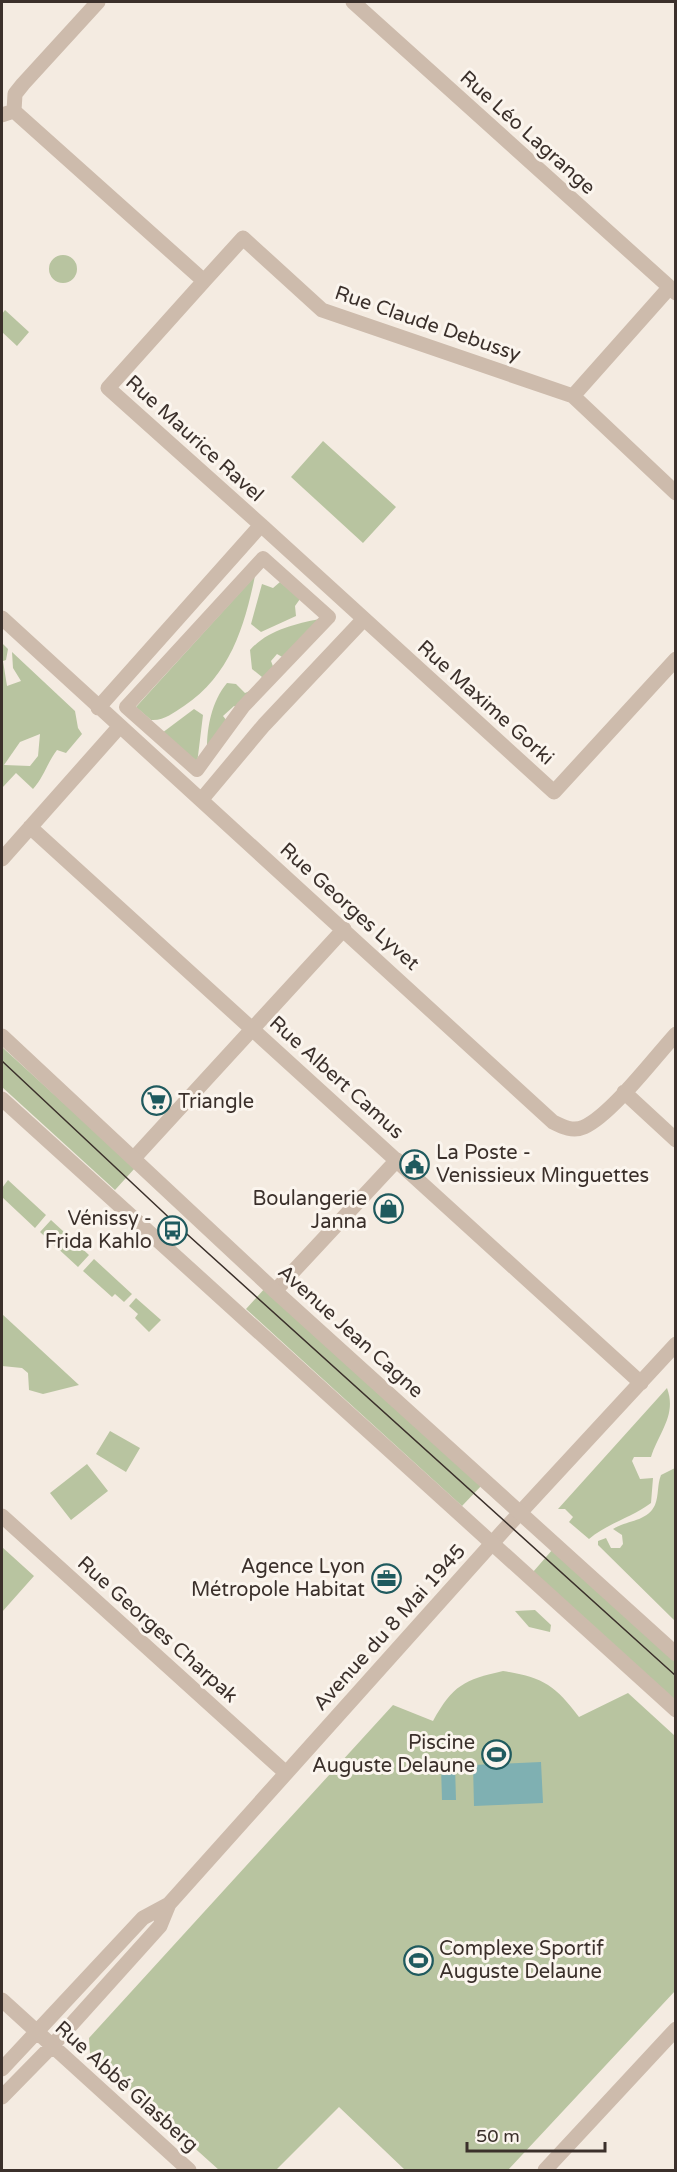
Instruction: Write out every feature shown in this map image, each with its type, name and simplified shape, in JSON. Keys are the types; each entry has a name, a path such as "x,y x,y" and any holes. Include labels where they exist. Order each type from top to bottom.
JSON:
{"street":[{"path":"98,2 23,84 15,94 8,113 204,280"},
{"name":"Rue Léo Lagrange","path":"353,2 672,290"},
{"name":"Rue Claude Debussy","path":"204,280 243,238 322,310 573,396 675,493"},
{"name":"Rue Maurice Ravel","path":"98,708 261,525 108,388 204,280"},
{"path":"573,396 672,290"},
{"name":"Rue Maxime Gorki","path":"261,525 554,792 675,659"},
{"path":"263,558 329,617 243,707 197,770 126,707 263,558"},
{"name":"Rue Georges Lyvet","path":"2,618 553,1122 566,1129 583,1128 624,1092"},
{"path":"202,799 264,725 363,620"},
{"path":"2,859 120,726"},
{"name":"Rue Albert Camus","path":"30,827 641,1383"},
{"path":"134,1158 254,1030 344,929"},
{"path":"675,1034 624,1092 675,1140"},
{"name":"Avenue Jean Cagne","path":"2,1036 275,1292 675,1654"},
{"path":"2,1100 675,1710"},
{"path":"275,1292 397,1160"},
{"name":"Avenue du 8 Mai 1945","path":"2,2097 52,2046 160,1926 169,1904 286,1773 675,1344"},
{"name":"Rue Georges Charpak","path":"4,1522 286,1773"},
{"name":"Avenue du 8 Mai 1945","path":"2,2069 143,1918 169,1904"},
{"name":"Rue Abbé Glasberg","path":"2,2000 189,2170"},
{"path":"545,2170 675,2029"}],"green space":[{"path":"63,255 73,259 77,269 73,279 63,283 53,279 49,269 53,259"},
{"path":"5,310 29,332 17,346 2,332 2,314"},
{"path":"323,441 396,507 363,543 291,477"},
{"path":"255,576 240,632 224,665 200,694 172,714 151,720 136,707"},
{"path":"280,582 300,599 295,606 296,616 261,632 251,624 262,584 273,588"},
{"path":"319,619 284,658 277,654 271,661 274,669 238,708 234,706 223,716 227,721 207,749 211,714 227,683 236,684 245,693 252,690 262,677 252,669 250,650 273,633"},
{"path":"2,643 8,649 6,660 3,661 7,686 21,681 13,668 12,652 75,711 78,728 82,734 66,753 57,750 33,789 16,773 2,788","holes":["40,734 38,756 30,766 4,765 20,742"]},
{"path":"194,709 203,715 197,764 162,733"},
{"path":"2,1047 135,1168 115,1190 2,1087"},
{"path":"8,1180 46,1215 35,1228 2,1197 2,1188"},
{"path":"51,1220 89,1255 78,1267 40,1232"},
{"path":"94,1259 132,1294 124,1302 115,1294 112,1297 83,1271"},
{"path":"266,1287 482,1485 462,1506 246,1309"},
{"path":"136,1298 161,1320 149,1332 135,1318 138,1314 129,1306"},
{"path":"2,1314 79,1385 43,1394 29,1390 28,1373 22,1368 2,1366"},
{"path":"667,1388 670,1407 666,1423 651,1457 634,1457 632,1461 640,1479 653,1478 651,1503 589,1539 569,1522 573,1517 565,1509 558,1509"},
{"path":"110,1431 140,1448 126,1472 96,1454"},
{"path":"87,1464 108,1491 71,1520 50,1493"},
{"path":"676,1468 675,1621 598,1545 598,1541 606,1538 611,1548 620,1548 623,1544 622,1535 613,1529 647,1515 655,1505 661,1475"},
{"path":"2,1547 34,1576 2,1612"},
{"path":"553,1549 675,1661 675,1702 533,1572"},
{"path":"535,1610 551,1625 550,1632 529,1627 515,1611"},
{"name":"Complexe Sportif Auguste Delaune","path":"503,1671 528,1676 547,1684 579,1717 628,1693 675,1736 675,1991 508,2170 405,2170 339,2107 276,2170 219,2170 90,2054 89,2038 393,1705 433,1721 447,1699 461,1686 469,1681"}],"water":[{"path":"541,1762 543,1803 474,1806 473,1765"},
{"path":"441,1766 455,1766 456,1800 442,1800"}],"tram line":[{"path":"2,1061 178,1226 676,1676"}],"place":[{"name":"Triangle","path":"157,1101"},
{"name":"La Poste - Venissieux Minguettes","path":"415,1164"},
{"name":"Boulangerie Janna","path":"388,1209"},
{"name":"Vénissy - Frida Kahlo","path":"173,1230"},
{"name":"Agence Lyon Métropole Habitat","path":"386,1578"},
{"name":"Piscine Auguste Delaune","path":"496,1754"},
{"name":"Complexe Sportif Auguste Delaune","path":"418,1960"}]}
